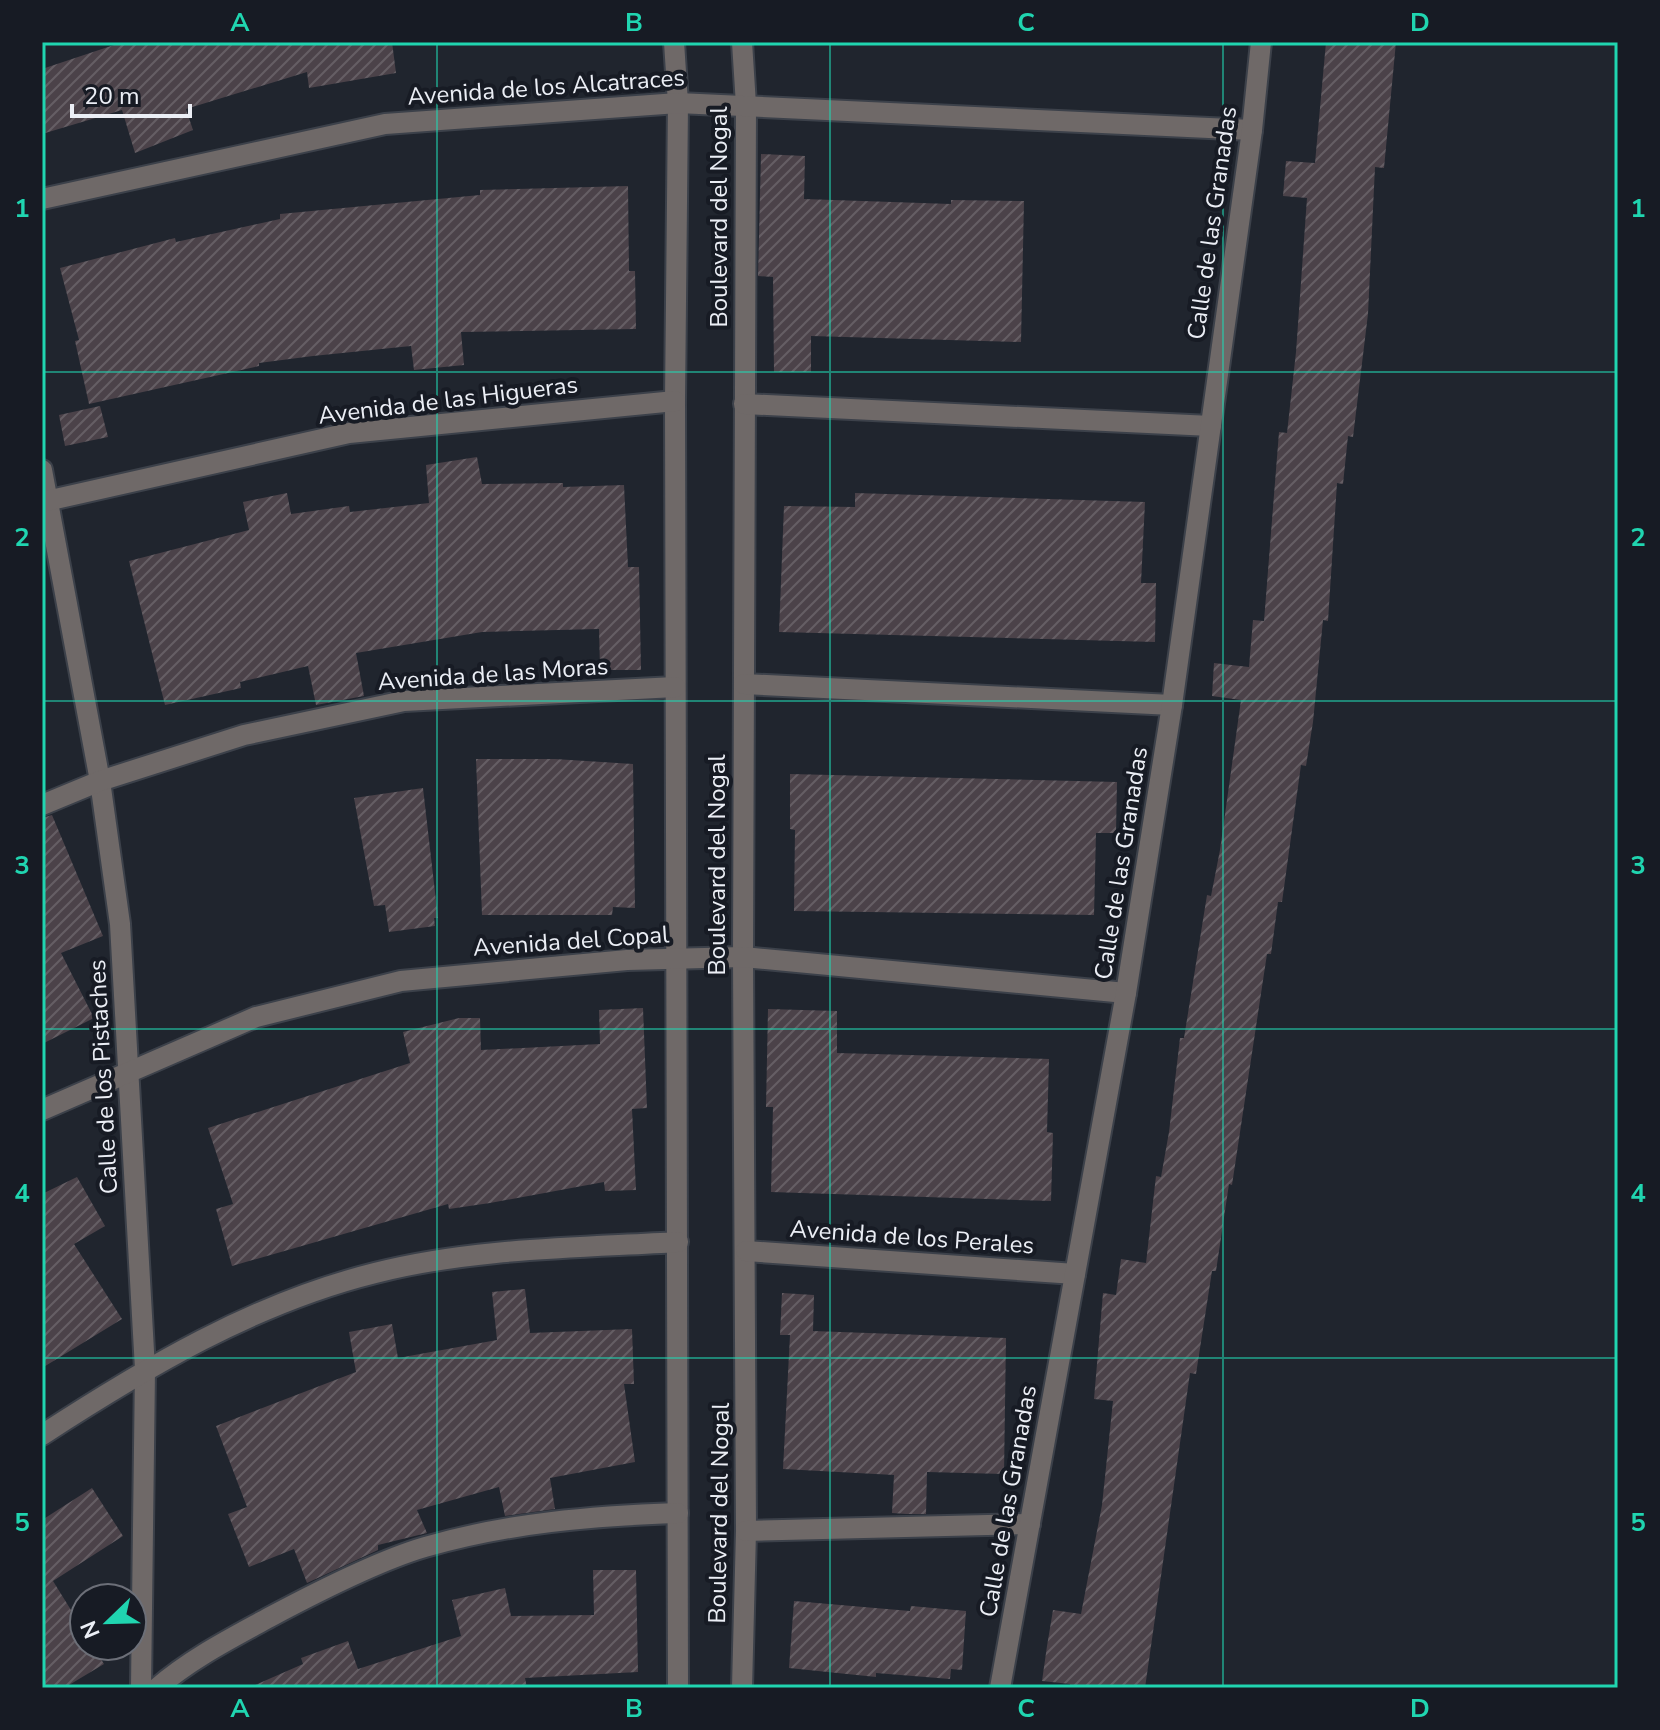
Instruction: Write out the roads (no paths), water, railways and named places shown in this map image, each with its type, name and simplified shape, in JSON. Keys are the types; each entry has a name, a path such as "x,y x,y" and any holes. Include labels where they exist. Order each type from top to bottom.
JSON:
{"street":[{"name":"Boulevard del Nogal","path":"674,42 678,103 675,401 678,1688"},
{"name":"Boulevard del Nogal","path":"742,42 746,105 743,957 746,1531 742,1688"},
{"name":"Calle de las Granadas","path":"1000,1688 1126,993 1172,705 1252,130 1261,42"},
{"name":"Avenida de los Alcatraces","path":"42,199 385,124 678,103 1252,130"},
{"name":"Avenida de las Higueras","path":"46,500 349,433 675,401"},
{"path":"744,404 1211,426"},
{"name":"Calle de los Pistaches","path":"42,470 100,781 120,924 145,1369 141,1688"},
{"path":"744,684 1172,705"},
{"name":"Avenida de las Moras","path":"42,805 100,781 244,735 404,701 675,687"},
{"name":"Avenida del Copal","path":"42,1110 129,1069 256,1017 401,981 627,960 743,957 1126,993"},
{"path":"42,1435 181,1348 308,1295 375,1273 488,1254 678,1242"},
{"name":"Avenida de los Perales","path":"746,1251 1075,1274"},
{"path":"157,1688 189,1660 300,1601 422,1548 504,1528 588,1516 678,1513"},
{"path":"746,1531 1030,1524"}]}
